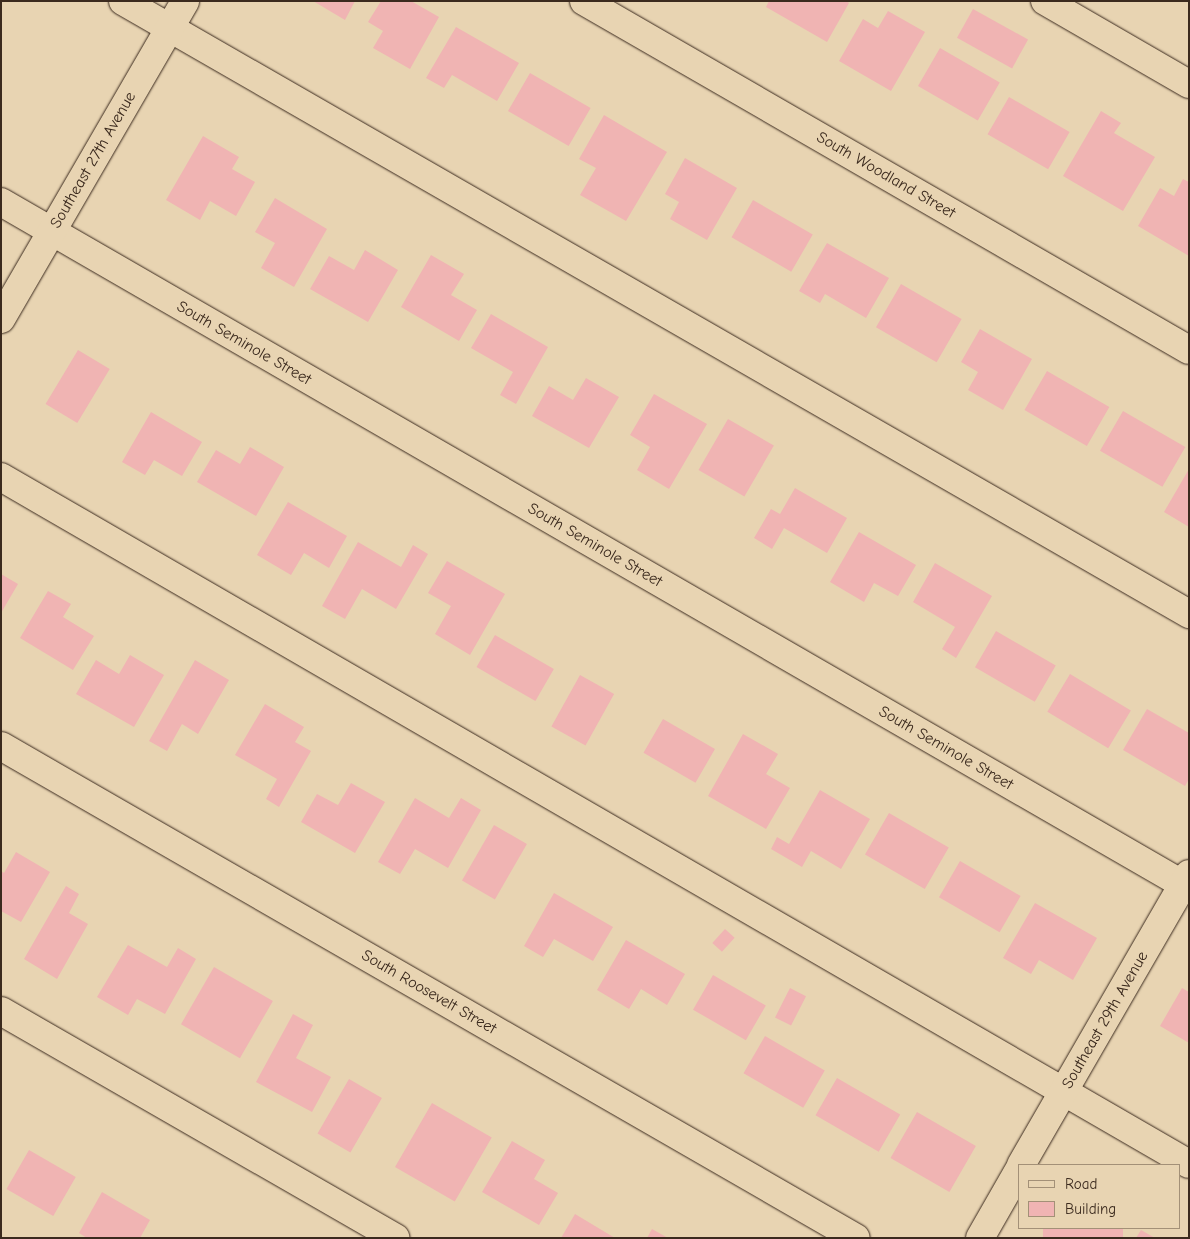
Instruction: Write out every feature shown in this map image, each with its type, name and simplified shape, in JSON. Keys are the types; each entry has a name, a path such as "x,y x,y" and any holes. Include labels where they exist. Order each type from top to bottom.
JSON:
{"street":[{"path":"123,1 1189,614"},
{"name":"Southeast 27th Avenue","path":"1,319 185,1"},
{"name":"South Woodland Street","path":"584,1 1189,350"},
{"path":"1045,1 1189,84"},
{"name":"South Seminole Street","path":"1,202 1187,882"},
{"path":"1,477 1189,1164"},
{"name":"South Roosevelt Street","path":"1,746 856,1238"},
{"name":"Southeast 29th Avenue","path":"1022,1164 1187,882"},
{"path":"1,1012 395,1238"},
{"path":"980,1238 1018,1172"}],"building":[{"path":"313,1 355,1 345,20"},
{"path":"381,1 411,1 439,17 410,69 373,48 383,31 368,22"},
{"path":"769,1 846,1 849,3 827,42 766,7"},
{"path":"973,9 1028,40 1012,68 957,38"},
{"path":"888,11 925,32 891,91 839,61 863,19 878,28"},
{"path":"456,27 519,63 497,101 452,75 444,88 426,78"},
{"path":"940,48 1000,83 978,121 918,86"},
{"path":"530,73 591,108 569,146 508,111"},
{"path":"1009,97 1070,132 1048,169 988,134"},
{"path":"1101,111 1121,123 1114,133 1155,157 1123,211 1063,176"},
{"path":"604,115 667,152 626,221 580,195 596,168 579,159"},
{"path":"203,136 239,157 232,169 255,182 236,216 210,201 200,220 166,200"},
{"path":"685,158 737,188 707,240 670,219 679,202 665,194"},
{"path":"1183,179 1189,182 1189,256 1138,226 1160,188 1174,196"},
{"path":"275,198 327,229 294,287 261,268 275,243 255,232"},
{"path":"753,200 813,234 791,272 732,237"},
{"path":"827,243 889,278 866,318 825,294 820,303 799,291"},
{"path":"365,250 398,270 368,322 310,289 329,256 354,270"},
{"path":"431,255 464,274 451,295 477,310 459,341 401,307"},
{"path":"901,284 962,319 937,362 876,327"},
{"path":"491,314 548,347 516,404 500,395 513,372 471,348"},
{"path":"980,329 1032,359 1003,410 968,390 978,372 961,362"},
{"path":"78,350 110,369 77,423 46,404"},
{"path":"1047,371 1109,407 1087,446 1024,410"},
{"path":"586,378 619,397 589,448 532,416 549,386 573,400"},
{"path":"654,394 707,424 669,489 637,470 650,447 630,435"},
{"path":"1123,411 1185,447 1162,487 1100,451"},
{"path":"151,412 202,442 182,476 154,460 145,475 122,462"},
{"path":"728,419 774,445 744,497 698,470"},
{"path":"250,447 284,467 256,516 197,482 216,450 240,464"},
{"path":"1189,469 1189,527 1164,512"},
{"path":"795,488 847,518 827,553 784,528 772,549 754,538 771,509 780,514"},
{"path":"288,502 347,536 329,568 304,553 291,575 257,555"},
{"path":"859,532 916,565 898,596 874,583 864,602 830,582"},
{"path":"358,542 401,567 413,545 428,554 396,609 362,589 345,619 322,606"},
{"path":"447,561 505,594 470,655 435,634 451,606 428,593"},
{"path":"935,563 992,596 956,658 942,649 955,627 913,602"},
{"path":"1,574 18,584 1,613"},
{"path":"48,591 71,604 63,617 94,636 73,670 20,638"},
{"path":"996,631 1056,665 1035,702 975,667"},
{"path":"495,635 554,669 535,701 476,667"},
{"path":"130,655 164,675 134,727 76,694 96,660 119,674"},
{"path":"195,660 229,680 198,734 182,724 167,751 149,741"},
{"path":"1070,674 1131,711 1108,748 1047,712"},
{"path":"580,675 614,694 586,746 551,727"},
{"path":"265,704 304,727 295,742 311,751 279,807 266,799 277,779 235,755"},
{"path":"1147,709 1189,733 1189,779 1185,786 1123,750"},
{"path":"663,719 715,749 695,783 644,753"},
{"path":"743,734 778,754 766,774 790,788 766,829 708,796"},
{"path":"351,783 385,802 355,853 301,822 317,794 338,805"},
{"path":"820,790 870,819 841,869 811,851 802,867 771,849 777,837 789,844"},
{"path":"415,798 449,818 461,798 481,810 448,868 415,849 400,874 378,862"},
{"path":"889,813 949,848 925,889 865,855"},
{"path":"494,825 527,844 495,899 462,880"},
{"path":"16,852 50,872 21,922 1,911 1,871 4,873"},
{"path":"960,861 1021,896 1000,932 939,897"},
{"path":"66,886 79,894 69,913 88,924 57,979 24,959"},
{"path":"554,893 613,927 593,961 554,939 543,957 524,946"},
{"path":"1035,903 1097,938 1073,980 1039,960 1031,974 1003,958"},
{"path":"725,929 735,938 722,952 712,943"},
{"path":"626,940 685,974 667,1005 641,989 629,1009 597,990"},
{"path":"128,945 167,967 178,948 196,959 165,1014 137,999 128,1015 97,997"},
{"path":"214,967 273,1001 240,1058 181,1024"},
{"path":"713,975 766,1006 746,1040 693,1010"},
{"path":"790,988 806,996 791,1026 775,1017"},
{"path":"1182,988 1189,992 1189,1043 1160,1026"},
{"path":"293,1014 313,1025 296,1058 331,1077 312,1112 256,1082"},
{"path":"765,1036 825,1070 803,1108 744,1073"},
{"path":"837,1078 900,1114 879,1152 816,1115"},
{"path":"349,1079 382,1098 350,1153 318,1134"},
{"path":"432,1103 492,1138 455,1202 395,1167"},
{"path":"917,1112 976,1146 949,1192 890,1158"},
{"path":"512,1141 545,1160 534,1179 558,1193 539,1225 482,1192"},
{"path":"29,1150 76,1177 53,1216 6,1189"},
{"path":"102,1192 150,1220 140,1238 87,1238 79,1233"},
{"path":"575,1214 615,1238 561,1238"},
{"path":"652,1229 668,1238 647,1238"},
{"path":"1043,1229 1123,1229 1123,1238 1043,1238"},
{"path":"1141,1230 1155,1238 1136,1238"}]}
